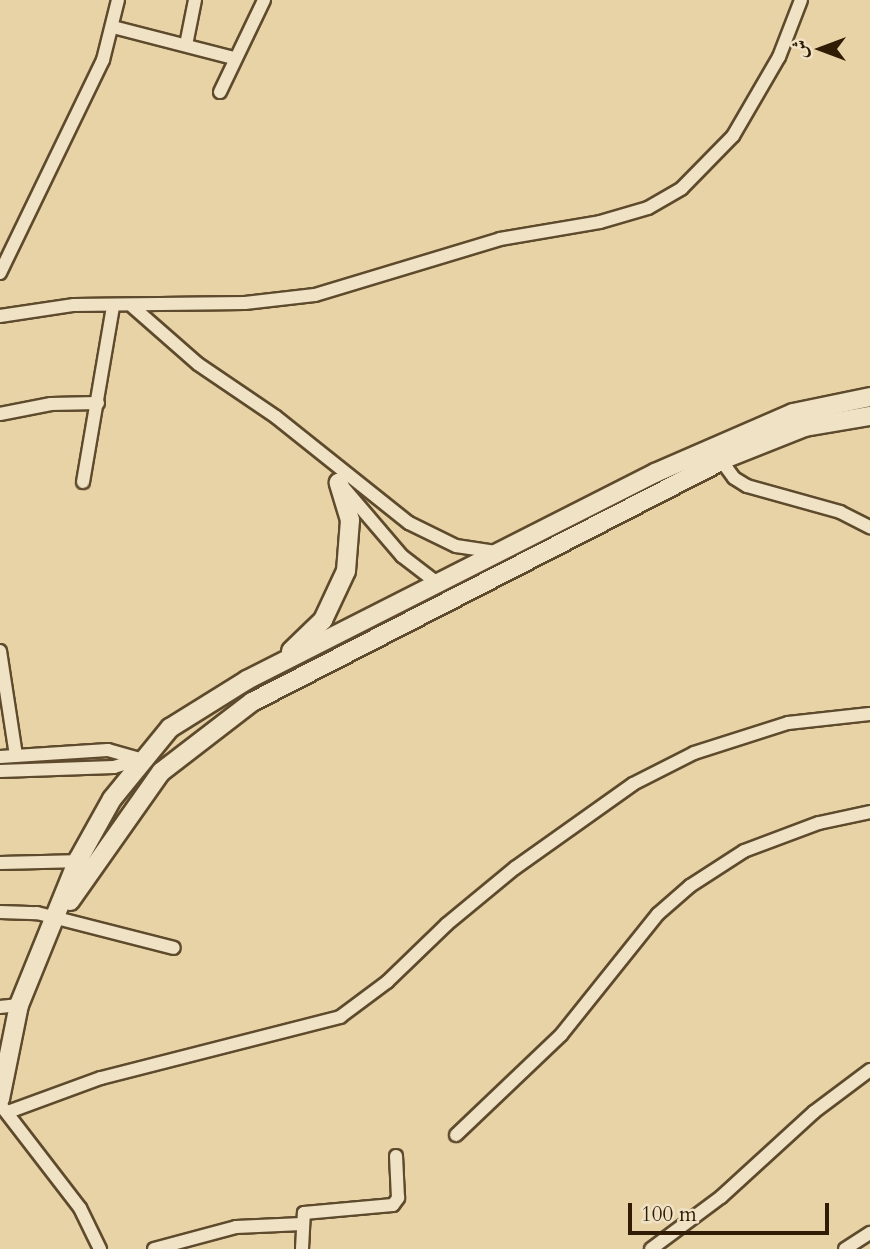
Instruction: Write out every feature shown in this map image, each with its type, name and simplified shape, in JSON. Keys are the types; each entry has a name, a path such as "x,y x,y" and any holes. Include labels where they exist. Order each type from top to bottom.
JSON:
{"street":[{"path":"0,273 91,87 113,27 118,0"},
{"path":"186,45 195,0"},
{"path":"220,92 264,0"},
{"path":"0,316 55,306 133,307 315,295 500,239 600,222 648,208 682,188 733,136 779,57 801,0"},
{"path":"113,27 234,58"},
{"path":"83,482 113,306"},
{"path":"133,307 198,364 276,417 326,460 435,539 496,552"},
{"path":"0,863 86,862 161,772 252,702 455,596 793,413 870,397"},
{"path":"0,414 51,404 98,403"},
{"path":"100,1249 80,1208 3,1106 19,1006 54,922 86,862 112,799 141,759 186,716 275,666 496,552 717,454 805,427 870,416"},
{"path":"717,454 734,478 747,486 839,512 870,527"},
{"path":"275,666 323,620 340,588 350,540 347,503 326,460"},
{"path":"339,483 402,556 455,596"},
{"path":"0,650 16,755"},
{"path":"3,1106 340,1017 387,982 515,869 633,784 694,753 788,723 870,714"},
{"path":"0,757 108,750 141,759 161,772"},
{"path":"0,771 114,767 141,759"},
{"path":"456,1135 561,1035 658,914 690,886 744,851 818,823 870,812"},
{"path":"0,912 174,948"},
{"path":"0,1007 19,1006"},
{"path":"651,1249 721,1197 814,1112 870,1070"},
{"path":"302,1249 304,1213 393,1205 397,1198 396,1156"},
{"path":"154,1249 236,1227 302,1224"},
{"path":"845,1249 870,1233"}]}
